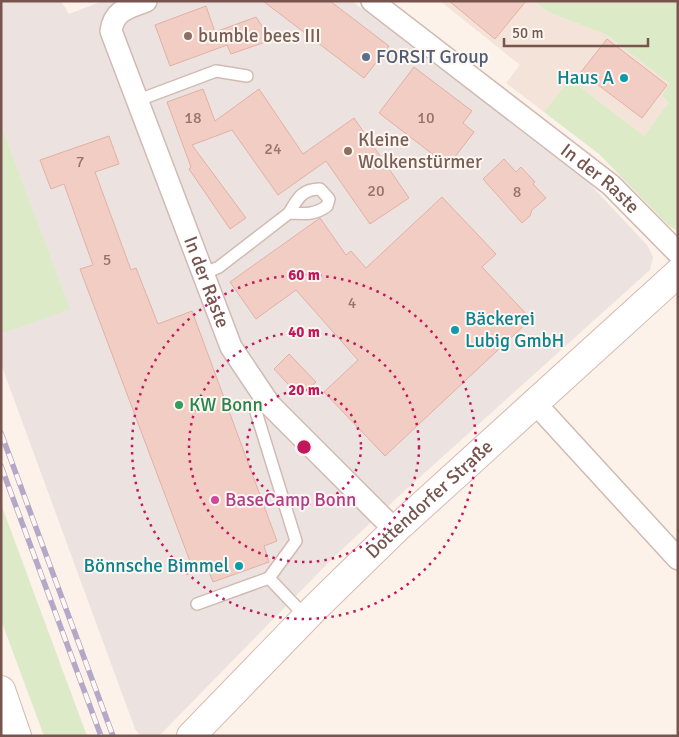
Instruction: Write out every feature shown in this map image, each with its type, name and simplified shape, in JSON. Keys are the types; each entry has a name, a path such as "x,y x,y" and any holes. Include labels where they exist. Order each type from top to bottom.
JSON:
{"main road":[{"name":"Dottendorfer Straße","path":"191,736 395,530 678,273"},
{"path":"1,690 17,736"}],"street":[{"name":"In der Raste","path":"146,1 117,15 113,22 112,31 136,101 231,347 267,400 395,530"},
{"name":"In der Raste","path":"372,1 611,185 678,253"},
{"path":"535,403 678,559"}],"lane":[{"path":"136,101 216,72 247,76"},
{"path":"203,274 219,267 289,212"},
{"path":"197,604 269,578 296,541 256,412 267,400"},
{"path":"269,578 306,618"}],"shaded area":[{"path":"1,1 61,1 69,14 103,1 352,1 587,181 647,245 653,257 650,270 334,557 159,736 141,736 135,729 1,364 1,334 69,308 1,125"},
{"path":"440,1 534,1 548,12 607,35 670,84 669,102 644,136 570,79 544,112 506,83 520,65"}],"green space":[{"path":"534,1 678,1 678,231 669,226 599,154 544,112 570,79 644,136 669,102 662,95 670,84 607,35 548,12"},
{"path":"1,125 70,309 1,334"},
{"path":"1,504 87,736 44,736 1,620"}],"building":[{"path":"263,1 330,1 389,46 364,78"},
{"path":"449,1 526,1 495,39"},
{"name":"bumble bees III","path":"206,6 215,32 256,17 271,40 231,54 227,45 170,66 155,25"},
{"name":"Haus A","path":"607,39 667,85 642,118 581,72"},
{"path":"414,67 472,111 463,123 474,132 448,166 379,113"},
{"path":"203,89 215,121 259,89 303,154 354,118 409,198 370,224 326,161 278,195 232,130 192,145 246,218 230,229 189,169 191,167 167,102"},
{"path":"109,136 119,164 95,172 131,270 136,268 158,324 192,311 277,541 264,546 269,562 213,582 207,567 194,572 80,269 93,265 64,184 51,189 40,160"},
{"path":"504,159 516,172 521,167 546,198 532,210 530,216 522,223 483,179"},
{"name":"Bäckerei Lubig GmbH","path":"442,197 496,254 482,267 531,319 385,456 324,392 358,360 296,290 256,319 230,282 320,218 346,255 351,251 366,268"},
{"path":"289,354 316,382 300,397 274,369"}],"railway":[{"path":"1,433 113,736"},
{"path":"1,466 101,736"}],"place":[{"name":"bumble bees III","path":"188,36"},
{"name":"FORSIT Group","path":"366,57"},
{"name":"Haus A","path":"624,78"},
{"name":"Kleine Wolkenstürmer","path":"348,151"},
{"name":"Bäckerei Lubig GmbH","path":"455,330"},
{"name":"KW Bonn","path":"179,405"},
{"name":"BaseCamp Bonn","path":"215,500"},
{"name":"Bönnsche Bimmel","path":"239,566"}]}
